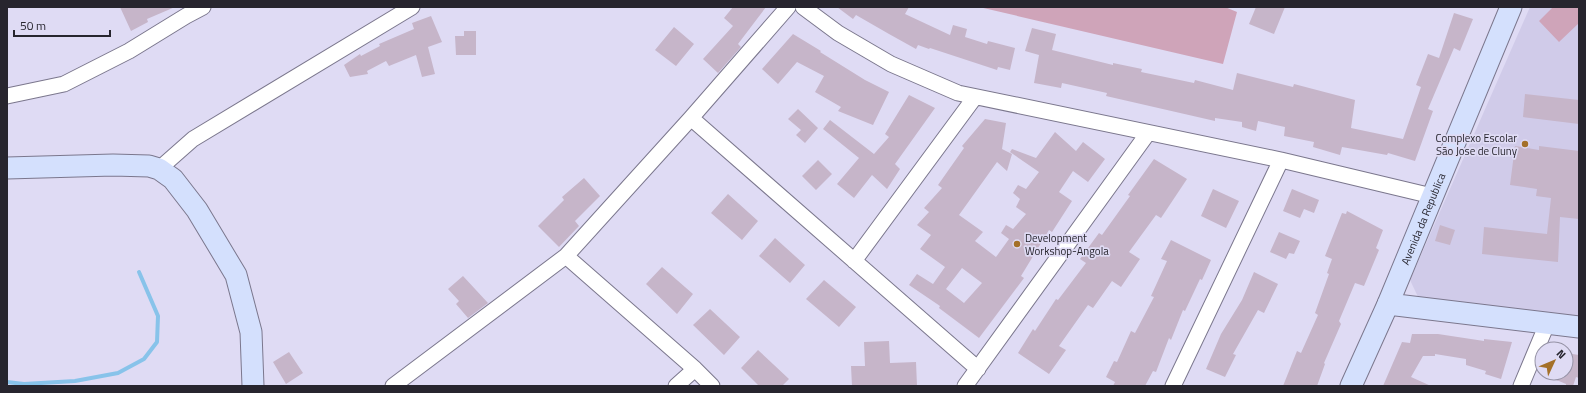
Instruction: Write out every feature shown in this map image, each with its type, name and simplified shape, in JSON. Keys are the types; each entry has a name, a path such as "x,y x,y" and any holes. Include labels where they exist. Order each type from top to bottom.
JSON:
{"street":[{"path":"7,96 64,84 129,51 203,7"},
{"path":"159,169 193,139 412,7"},
{"path":"393,386 566,256 691,118 788,7"},
{"path":"803,7 838,33 891,64 958,93 1281,160 1432,196"},
{"name":"Avenida da Republica","path":"1351,386 1388,304 1511,7"},
{"path":"854,261 975,97"},
{"path":"691,118 978,369"},
{"path":"965,386 1148,133"},
{"path":"1173,386 1281,160"},
{"path":"7,168 113,164 149,166 159,169 173,179 197,210 236,275 251,332 253,386"},
{"path":"566,256 695,369 712,386"},
{"path":"1388,304 1579,328"},
{"path":"1521,386 1547,324"},
{"path":"676,386 695,369"}],"shaded area":[{"path":"979,7 1225,7 1237,12 1223,64"},
{"name":"Complexo Escolar São Jose de Cluny","path":"1530,7 1579,7 1579,319 1420,301 1410,280"},
{"path":"1553,7 1579,7 1579,23 1559,42 1539,21"}],"building":[{"path":"120,7 175,7 147,19 148,22 131,31"},
{"path":"733,7 766,7 738,44 741,47 718,73 703,59 733,26 724,18"},
{"path":"837,7 909,7 905,14 950,35 953,25 967,29 965,37 987,44 988,41 1015,48 1010,70 998,67 997,70 918,45 916,49 856,15 853,19"},
{"path":"1256,7 1285,7 1274,34 1249,24"},
{"path":"1454,13 1473,19 1460,51 1454,48 1428,109 1433,111 1415,161 1388,153 1387,155 1342,147 1340,155 1313,147 1314,142 1284,136 1285,127 1258,121 1256,131 1242,127 1242,122 1215,118 1215,121 1106,96 1107,93 1062,83 1061,88 1034,83 1039,55 1025,51 1032,28 1056,34 1052,50 1113,65 1113,63 1142,69 1141,72 1194,83 1195,80 1233,90 1237,73 1293,87 1294,84 1355,100 1351,128 1403,139 1421,87 1416,85 1428,54 1439,58"},
{"path":"431,16 442,42 428,47 435,74 422,77 416,55 389,66 386,61 367,71 368,74 350,77 344,65 360,54 361,56 380,46 379,44 414,29 412,23"},
{"path":"674,27 694,44 676,66 655,50"},
{"path":"464,31 476,31 476,55 456,55 455,36 464,36"},
{"path":"793,34 865,80 889,92 873,125 838,111 841,107 815,92 824,76 797,62 778,84 762,69"},
{"path":"1525,94 1579,100 1579,124 1523,117"},
{"path":"909,95 935,108 895,164 900,169 887,189 872,175 854,198 837,184 859,158 823,129 830,120 874,154 889,137 885,134"},
{"path":"798,109 818,128 805,143 796,135 801,130 788,119"},
{"path":"985,119 1006,123 1002,149 1012,154 1007,171 997,162 959,215 983,232 975,241 996,257 1009,239 1001,233 1006,225 1013,229 1026,214 1016,207 1020,199 1013,193 1018,185 1026,189 1039,172 1010,152 1012,149 1036,158 1055,132 1076,151 1083,142 1105,159 1088,182 1073,171 1059,192 1072,201 1052,232 1049,230 1021,276 1024,278 979,338 939,308 940,306 909,285 917,274 933,284 945,267 920,249 931,235 917,225 929,212 924,208 942,188 938,185 964,148 962,146","holes":["962,268 982,283 964,303 946,289"]},
{"path":"1515,146 1539,150 1539,146 1579,151 1579,219 1560,217 1558,262 1482,254 1484,227 1547,234 1551,198 1536,196 1537,189 1510,185"},
{"path":"1154,159 1187,179 1161,218 1156,215 1129,252 1140,259 1121,287 1112,281 1093,308 1088,305 1059,346 1066,350 1049,374 1018,353 1033,329 1035,331 1056,299 1058,300 1086,263 1080,259 1099,233 1102,235"},
{"path":"818,160 832,174 816,190 802,176"},
{"path":"584,178 600,196 575,221 579,226 559,247 538,226 564,200 562,197"},
{"path":"1213,189 1239,201 1226,228 1201,216"},
{"path":"1292,189 1319,200 1314,213 1304,209 1300,218 1283,211"},
{"path":"728,194 758,221 742,240 711,213"},
{"path":"1347,211 1383,230 1376,248 1379,250 1364,286 1355,283 1339,321 1341,324 1324,363 1325,364 1317,386 1283,386 1297,351 1301,353 1318,315 1315,313 1329,274 1327,273 1332,259 1325,256 1342,213 1346,214"},
{"path":"1440,225 1455,230 1450,245 1435,241"},
{"path":"1279,232 1300,241 1294,254 1289,253 1286,259 1270,252"},
{"path":"775,238 805,265 790,283 759,256"},
{"path":"1171,240 1211,260 1185,311 1183,310 1171,340 1169,338 1156,372 1153,371 1145,386 1113,386 1115,382 1106,377 1114,361 1117,362 1131,331 1135,333 1154,297 1151,296 1167,261 1161,259"},
{"path":"662,267 693,294 677,314 646,284"},
{"path":"1254,272 1278,284 1264,313 1258,310 1233,354 1236,355 1225,377 1206,369 1221,334 1242,300"},
{"path":"463,276 488,303 468,318 456,304 459,301 448,289"},
{"path":"824,280 856,307 839,327 806,299"},
{"path":"710,309 740,337 724,355 693,325"},
{"path":"1412,334 1438,334 1484,341 1484,339 1512,342 1501,379 1485,374 1486,371 1466,365 1466,359 1435,354 1435,356 1423,356 1411,377 1431,386 1383,386 1402,342 1410,343"},
{"path":"889,341 890,363 916,362 917,386 852,386 851,366 865,366 864,342"},
{"path":"758,350 789,379 782,386 759,386 741,368"},
{"path":"289,352 303,373 286,384 273,362"},
{"path":"1574,354 1579,355 1579,378 1576,377 1573,386 1566,386 1566,384 1559,381 1574,381"}],"waterway":[{"path":"7,382 24,384 75,381 118,373 144,359 157,342 158,316 139,272"}],"place":[{"name":"Complexo Escolar São Jose de Cluny","path":"1525,144"},
{"name":"Development Workshop-Angola","path":"1017,244"}]}
